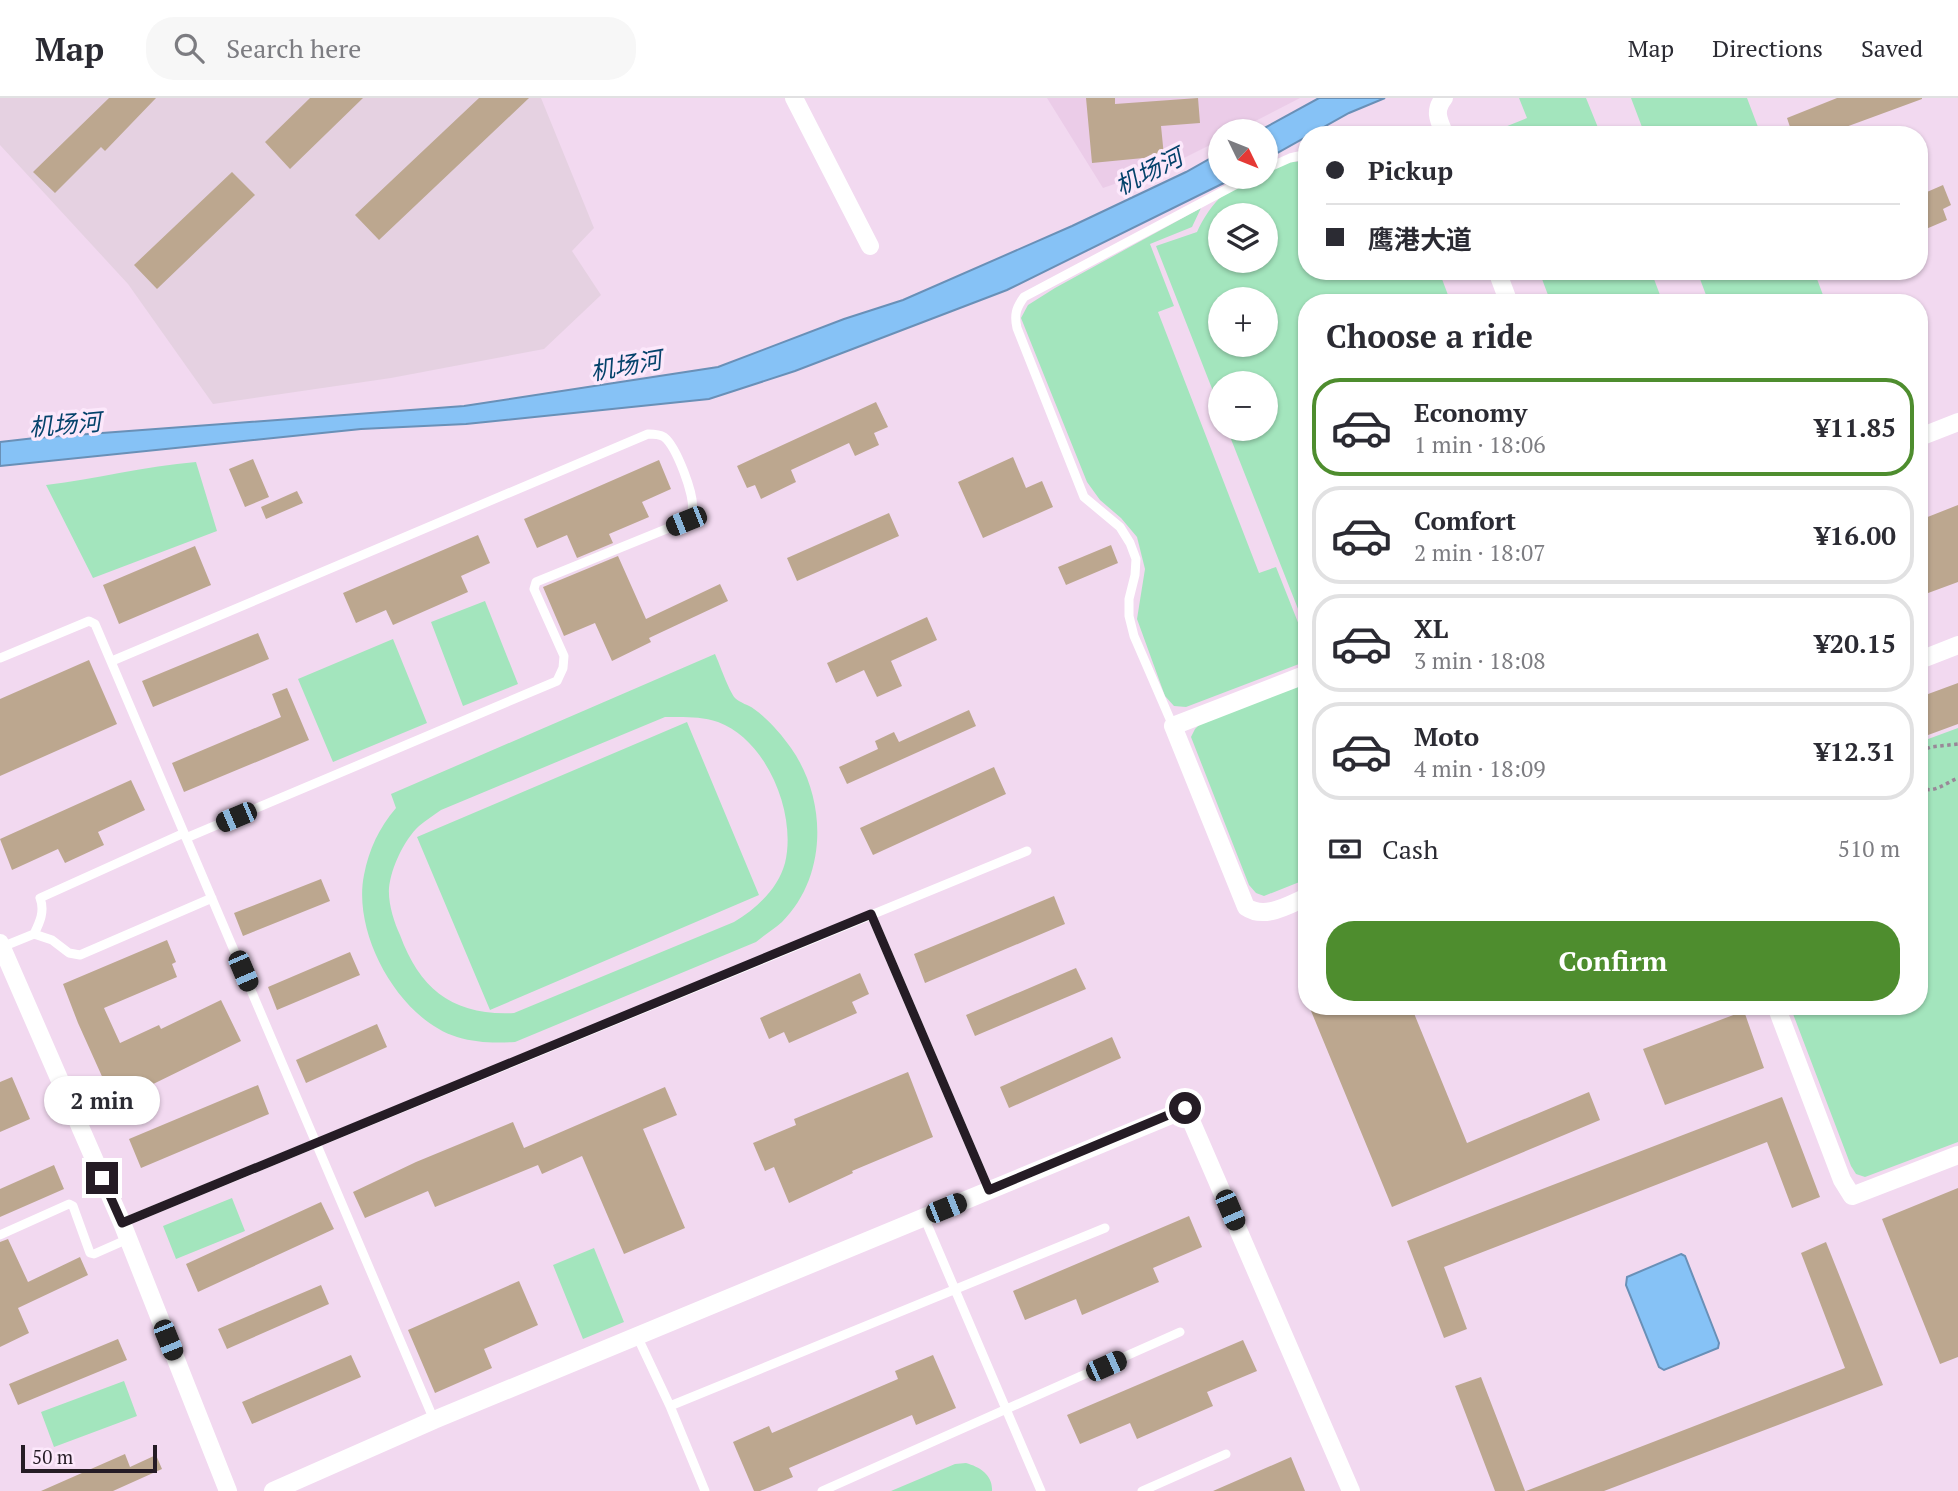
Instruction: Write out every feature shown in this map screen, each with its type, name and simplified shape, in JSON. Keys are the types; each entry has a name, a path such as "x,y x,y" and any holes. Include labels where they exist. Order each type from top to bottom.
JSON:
{"street":[{"path":"794,98 870,246"},
{"path":"1441,126 1436,116 1439,104 1444,98"},
{"path":"1928,434 1958,422"},
{"path":"1928,657 1958,645"},
{"path":"1298,677 1173,726 1246,907 1266,914 1298,901"},
{"path":"1,945 125,1231 228,1491"},
{"path":"1779,1015 1842,1180 1852,1196 1958,1155"},
{"path":"273,1491 434,1420 1185,1108 1350,1491"}],"lane":[{"path":"1278,163 1298,156"},
{"path":"1173,726 1134,636 1129,616 1136,559 1130,542 1120,527 1084,497 1015,317 1016,309 1024,297 1227,189"},
{"path":"34,934 43,906 40,898 557,681 563,668 564,656 534,589 536,582 686,521 692,511 692,496 673,447 666,438 648,434 112,661"},
{"path":"0,658 89,621 95,624 434,1420"},
{"path":"0,1235 69,1205 73,1206 90,1253 94,1254 125,1231 317,1143 1027,851"},
{"path":"1,945 34,934 52,940 69,953 80,955 212,898"},
{"path":"871,914 989,1190"},
{"path":"924,1217 1041,1491"},
{"path":"670,1406 1105,1228"},
{"path":"822,1491 1180,1332"},
{"path":"637,1336 705,1491"},
{"path":"1142,1491 1226,1454"}],"path":[{"path":"1928,748 1958,744"},
{"path":"1928,790 1933,791 1958,778"}],"shaded area":[{"path":"0,98 541,98 594,228 572,251 601,295 544,349 391,378 213,404 128,284 0,145"},
{"path":"1047,98 1300,98 1259,119 1208,119 1208,146 1172,164 1103,188"}],"green space":[{"path":"1519,98 1586,98 1597,126 1507,126 1527,118"},
{"path":"1631,98 1747,98 1758,126 1642,126"},
{"path":"1298,162 1298,280 1442,280 1448,294 1298,294 1298,609 1232,441 1278,441 1278,371 1208,371 1208,378 1156,246 1197,232 1208,214 1208,273 1278,273 1278,203 1215,203 1230,189 1278,189 1278,166"},
{"path":"1201,208 1192,227 1150,244 1174,306 1158,312 1259,573 1276,567 1298,622 1298,664 1186,707 1174,706 1165,696 1137,619 1145,569 1137,537 1121,518 1100,500 1087,482 1021,318 1028,305"},
{"path":"1542,280 1654,280 1660,294 1548,294"},
{"path":"1700,280 1817,280 1823,294 1706,294"},
{"path":"196,462 217,531 93,578 46,485"},
{"path":"485,601 518,684 463,706 431,622"},
{"path":"393,639 427,723 333,762 298,679"},
{"path":"715,654 735,698 754,709 779,732 803,768 816,813 815,860 808,883 797,903 782,922 756,942 515,1042 472,1040 457,1037 436,1027 416,1012 384,971 365,923 362,898 364,875 376,839 396,808 391,794","holes":["665,717 692,717 718,722 735,731 751,745 764,762 782,802 788,844 782,872 772,890 734,922 514,1013 474,1010 442,996 429,985 408,954 389,900 390,880 395,863 413,832 441,810"]},
{"path":"1298,685 1298,883 1264,896 1256,893 1249,885 1191,737 1203,721"},
{"path":"687,722 759,895 490,1010 417,837"},
{"path":"1958,728 1958,1142 1865,1177 1856,1174 1851,1166 1793,1015 1928,1015 1928,739"},
{"path":"232,1198 245,1231 176,1259 163,1226"},
{"path":"594,1248 624,1322 583,1339 553,1265"},
{"path":"124,1381 137,1416 54,1447 41,1412"},
{"path":"966,1463 985,1472 992,1491 891,1491 955,1464"}],"water":[{"path":"1319,98 1385,98 1326,126 1298,126 1298,142 1278,153 1278,121"},
{"path":"1208,160 1208,189 1212,189 1007,290 795,371 709,399 466,424 361,429 0,466 0,442 464,406 718,367 844,319 903,300 1072,226"},
{"path":"1681,1254 1685,1256 1719,1343 1718,1348 1664,1370 1659,1367 1626,1285 1627,1277"}],"building":[{"path":"109,98 156,98 105,151 101,147 55,193 33,172"},
{"path":"310,98 363,98 290,169 265,142"},
{"path":"479,98 529,98 379,240 355,215"},
{"path":"1086,98 1115,98 1115,104 1198,98 1200,123 1161,126 1164,156 1092,163"},
{"path":"1837,98 1922,98 1848,126 1790,126 1787,118"},
{"path":"232,172 255,195 157,289 134,265"},
{"path":"1943,185 1951,205 1943,209 1947,220 1928,228 1928,192"},
{"path":"876,402 888,427 874,433 879,445 855,456 849,443 791,470 796,482 761,499 755,485 747,488 737,466"},
{"path":"1013,457 1026,488 1042,481 1053,507 983,538 958,482"},
{"path":"253,459 269,497 245,507 229,469"},
{"path":"659,460 671,489 642,502 649,517 609,534 613,543 577,558 567,535 537,548 524,519"},
{"path":"297,491 303,503 266,519 261,507"},
{"path":"1958,505 1958,582 1928,593 1928,517"},
{"path":"889,513 899,536 797,581 787,558"},
{"path":"478,535 490,563 461,576 468,592 393,625 386,610 356,623 343,593"},
{"path":"1111,545 1118,563 1066,585 1058,567"},
{"path":"195,546 211,585 119,624 103,585"},
{"path":"618,556 646,619 720,584 728,601 649,638 651,642 612,661 595,623 564,636 543,587"},
{"path":"927,617 937,640 891,661 902,686 877,697 864,670 836,683 827,663"},
{"path":"258,633 269,659 153,707 142,681"},
{"path":"89,660 117,724 0,776 0,699"},
{"path":"1958,683 1958,724 1928,735 1928,694"},
{"path":"287,688 309,740 184,792 172,763 281,717 272,694"},
{"path":"969,710 976,726 847,784 839,767 878,749 875,741 894,732 899,742"},
{"path":"994,767 1006,794 873,855 860,828"},
{"path":"131,780 145,810 98,832 104,845 65,863 58,849 12,870 0,839"},
{"path":"321,879 330,901 243,936 234,913"},
{"path":"1054,896 1065,924 925,983 914,954"},
{"path":"167,940 176,962 172,964 177,977 104,1008 120,1043 159,1025 161,1029 221,1000 241,1041 145,1088 149,1098 118,1112 63,984"},
{"path":"350,952 360,975 277,1010 268,987"},
{"path":"1076,968 1086,989 975,1036 966,1015"},
{"path":"860,973 869,994 852,1002 857,1013 789,1043 784,1032 769,1039 760,1018"},
{"path":"1313,1015 1415,1015 1467,1143 1589,1092 1600,1120 1392,1207"},
{"path":"1733,1015 1745,1015 1764,1068 1665,1105 1643,1049"},
{"path":"377,1024 387,1047 306,1083 296,1060"},
{"path":"1112,1037 1121,1058 1009,1108 1000,1087"},
{"path":"908,1072 933,1137 852,1171 853,1173 789,1203 774,1167 765,1171 753,1143 796,1125 794,1119"},
{"path":"12,1077 30,1119 0,1132 0,1082"},
{"path":"258,1085 269,1114 141,1168 129,1139"},
{"path":"665,1087 677,1115 643,1129 685,1228 624,1254 582,1156 542,1174 538,1165 435,1207 428,1191 365,1218 353,1192 416,1162 513,1122 524,1148"},
{"path":"1782,1097 1820,1197 1792,1208 1767,1142 1444,1267 1467,1329 1444,1338 1407,1241"},
{"path":"54,1165 64,1189 0,1217 0,1189"},
{"path":"1958,1188 1958,1357 1940,1364 1882,1219"},
{"path":"321,1202 334,1229 198,1292 186,1264"},
{"path":"1189,1216 1202,1247 1153,1268 1159,1282 1082,1315 1076,1299 1025,1320 1013,1291"},
{"path":"8,1239 28,1282 80,1257 88,1275 18,1308 29,1333 0,1347 0,1242"},
{"path":"1826,1242 1883,1385 1604,1491 1526,1491 1845,1368 1801,1253"},
{"path":"519,1281 538,1325 484,1349 492,1368 435,1393 408,1330"},
{"path":"321,1285 329,1304 227,1349 218,1329"},
{"path":"118,1339 127,1360 18,1405 9,1384"},
{"path":"1243,1340 1257,1371 1207,1392 1213,1406 1137,1439 1130,1423 1080,1444 1067,1415"},
{"path":"351,1355 361,1377 252,1424 242,1402"},
{"path":"933,1355 956,1408 916,1425 912,1415 789,1468 793,1477 754,1491 733,1442 769,1426 772,1433 898,1379 895,1371"},
{"path":"1481,1377 1525,1491 1495,1491 1455,1386"},
{"path":"125,1454 130,1467 156,1455 162,1469 113,1491 41,1491"},
{"path":"1291,1457 1305,1491 1213,1491"}],"route":[{"path":"102,1178 122,1223 871,914 989,1190 1185,1108"}],"water label":[{"name":"机场河","path":"1149,172"},
{"name":"机场河","path":"626,366"},
{"name":"机场河","path":"65,425"}]}
